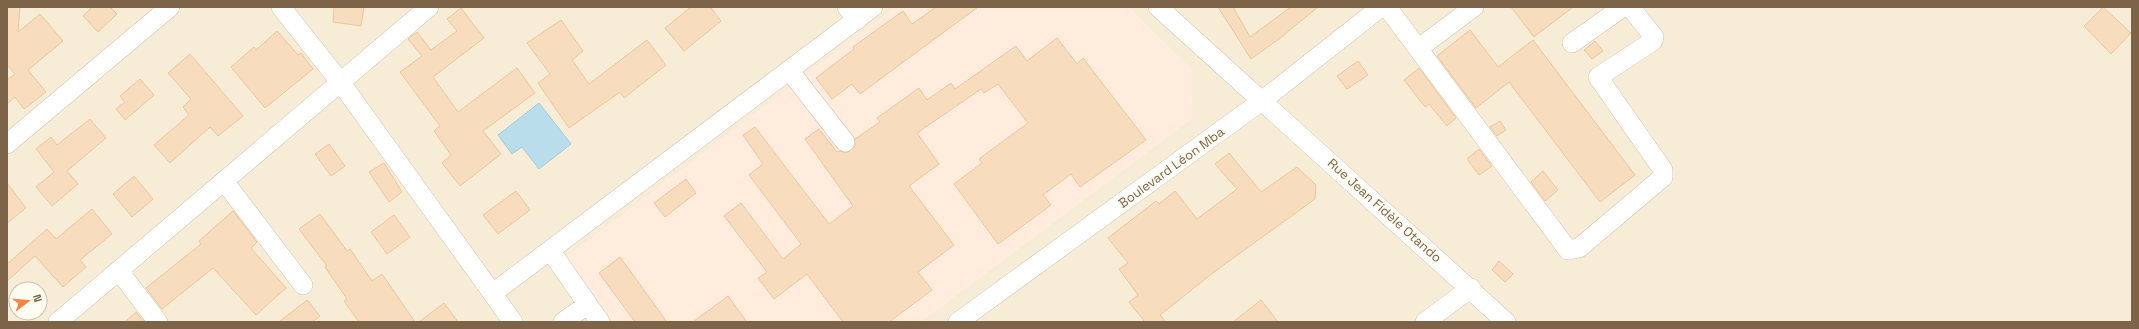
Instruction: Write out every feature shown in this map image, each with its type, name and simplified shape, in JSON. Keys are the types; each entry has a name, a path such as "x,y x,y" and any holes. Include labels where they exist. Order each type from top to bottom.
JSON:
{"street":[{"path":"7,144 170,7"},
{"path":"281,7 341,83 513,322"},
{"path":"58,322 429,7"},
{"path":"493,293 789,70 852,13 873,7"},
{"name":"Rue Jean Fidèle Otando","path":"1158,7 1471,288 1506,322"},
{"name":"Boulevard Léon Mba","path":"958,322 1263,100 1381,7"},
{"path":"1387,7 1568,250 1579,248 1663,177 1662,170 1598,77 1653,41 1654,37 1630,7"},
{"path":"1419,48 1474,7"},
{"path":"1572,43 1623,7"},
{"path":"789,70 845,142"},
{"path":"224,181 303,285"},
{"path":"550,250 600,322"},
{"path":"119,271 158,322"},
{"path":"1425,322 1471,288"},
{"path":"562,322 587,305"}],"shaded area":[{"path":"7,7 896,7 567,257 614,322 7,322"},
{"path":"896,7 1128,7 1191,69 1192,118 920,322 614,322 567,257"},
{"path":"1128,7 2132,7 2132,322 920,322 1192,118 1191,69"}],"water":[{"path":"539,103 571,144 539,169 522,147 512,154 498,135"}],"building":[{"path":"7,7 20,7 18,32 40,14 63,41 28,70 46,92 24,109 15,97 7,104 7,80 15,74 7,65"},
{"path":"92,7 110,7 117,14 98,32 83,16"},
{"path":"334,7 364,7 361,26 333,22"},
{"path":"691,7 710,7 721,21 684,51 665,28"},
{"path":"936,7 978,7 860,94 852,84 832,99 816,78 854,49 853,47 903,11 912,24"},
{"path":"1218,7 1233,7 1250,37 1291,7 1318,7 1279,39 1251,59"},
{"path":"1511,7 1573,7 1534,37"},
{"path":"2103,7 2131,33 2111,54 2084,26"},
{"path":"461,8 484,38 433,77 458,112 517,68 535,93 483,131 501,154 460,186 442,163 451,155 434,131 440,126 400,72 422,56 408,39 417,32 431,50 457,31 447,19"},
{"path":"561,20 583,51 572,60 589,84 647,40 666,65 624,98 620,92 569,128 538,83 550,74 527,43"},
{"path":"1470,30 1498,67 1533,40 1635,175 1600,202 1509,82 1476,108 1437,56"},
{"path":"277,31 298,55 301,53 313,69 265,108 231,67 254,47 256,50"},
{"path":"1057,38 1077,64 1083,58 1146,140 1080,187 1071,174 1043,195 1051,205 998,244 954,184 982,163 979,159 1028,123 998,84 984,93 981,89 917,133 939,164 909,186 954,245 918,272 932,290 889,322 843,322 807,274 774,299 758,278 767,272 724,216 741,203 783,259 801,244 749,175 763,164 743,135 755,127 829,224 853,206 805,139 819,129 837,152 847,153 855,146 855,139 880,122 877,118 919,88 927,100 951,83 955,89 1016,46 1027,61"},
{"path":"1595,41 1603,51 1592,59 1584,50"},
{"path":"190,54 243,116 218,136 210,127 170,163 154,145 189,115 183,107 191,99 168,73"},
{"path":"1358,61 1368,75 1347,89 1337,76"},
{"path":"1419,68 1456,118 1447,126 1429,104 1425,107 1404,80"},
{"path":"140,79 154,95 125,120 116,109 125,102 120,96"},
{"path":"90,119 106,138 67,171 78,184 52,206 36,187 54,172 36,149 51,137 57,145"},
{"path":"1500,121 1506,130 1497,136 1490,127"},
{"path":"329,144 345,166 331,176 315,154"},
{"path":"1479,149 1492,166 1479,175 1467,159"},
{"path":"1229,153 1261,192 1297,167 1316,185 1315,199 1214,272 1160,315 1166,322 1145,322 1129,302 1138,295 1119,269 1128,263 1108,238 1156,201 1159,204 1175,191 1197,219 1237,189 1215,164"},
{"path":"384,163 402,192 389,202 369,172"},
{"path":"1543,171 1558,190 1545,201 1531,182"},
{"path":"134,176 153,199 132,217 113,194"},
{"path":"686,179 696,193 665,217 654,203"},
{"path":"7,183 26,208 7,223"},
{"path":"516,191 530,210 498,234 483,215"},
{"path":"92,209 112,234 80,260 86,267 63,287 35,256 7,281 7,264 47,229 56,239"},
{"path":"233,211 257,242 251,248 286,288 256,315 213,268 162,309 146,288 201,244 199,241"},
{"path":"320,214 347,251 350,249 372,281 382,274 415,322 359,322 344,301 347,299 325,267 327,266 299,229"},
{"path":"394,215 410,237 387,254 371,232"},
{"path":"620,257 667,322 635,322 599,273"},
{"path":"1499,261 1513,274 1505,282 1492,270"},
{"path":"728,296 747,322 693,322"},
{"path":"307,300 320,316 312,322 279,322"},
{"path":"1261,300 1278,322 1233,322"},
{"path":"444,303 458,322 419,322"},
{"path":"136,312 144,322 125,322"}]}
